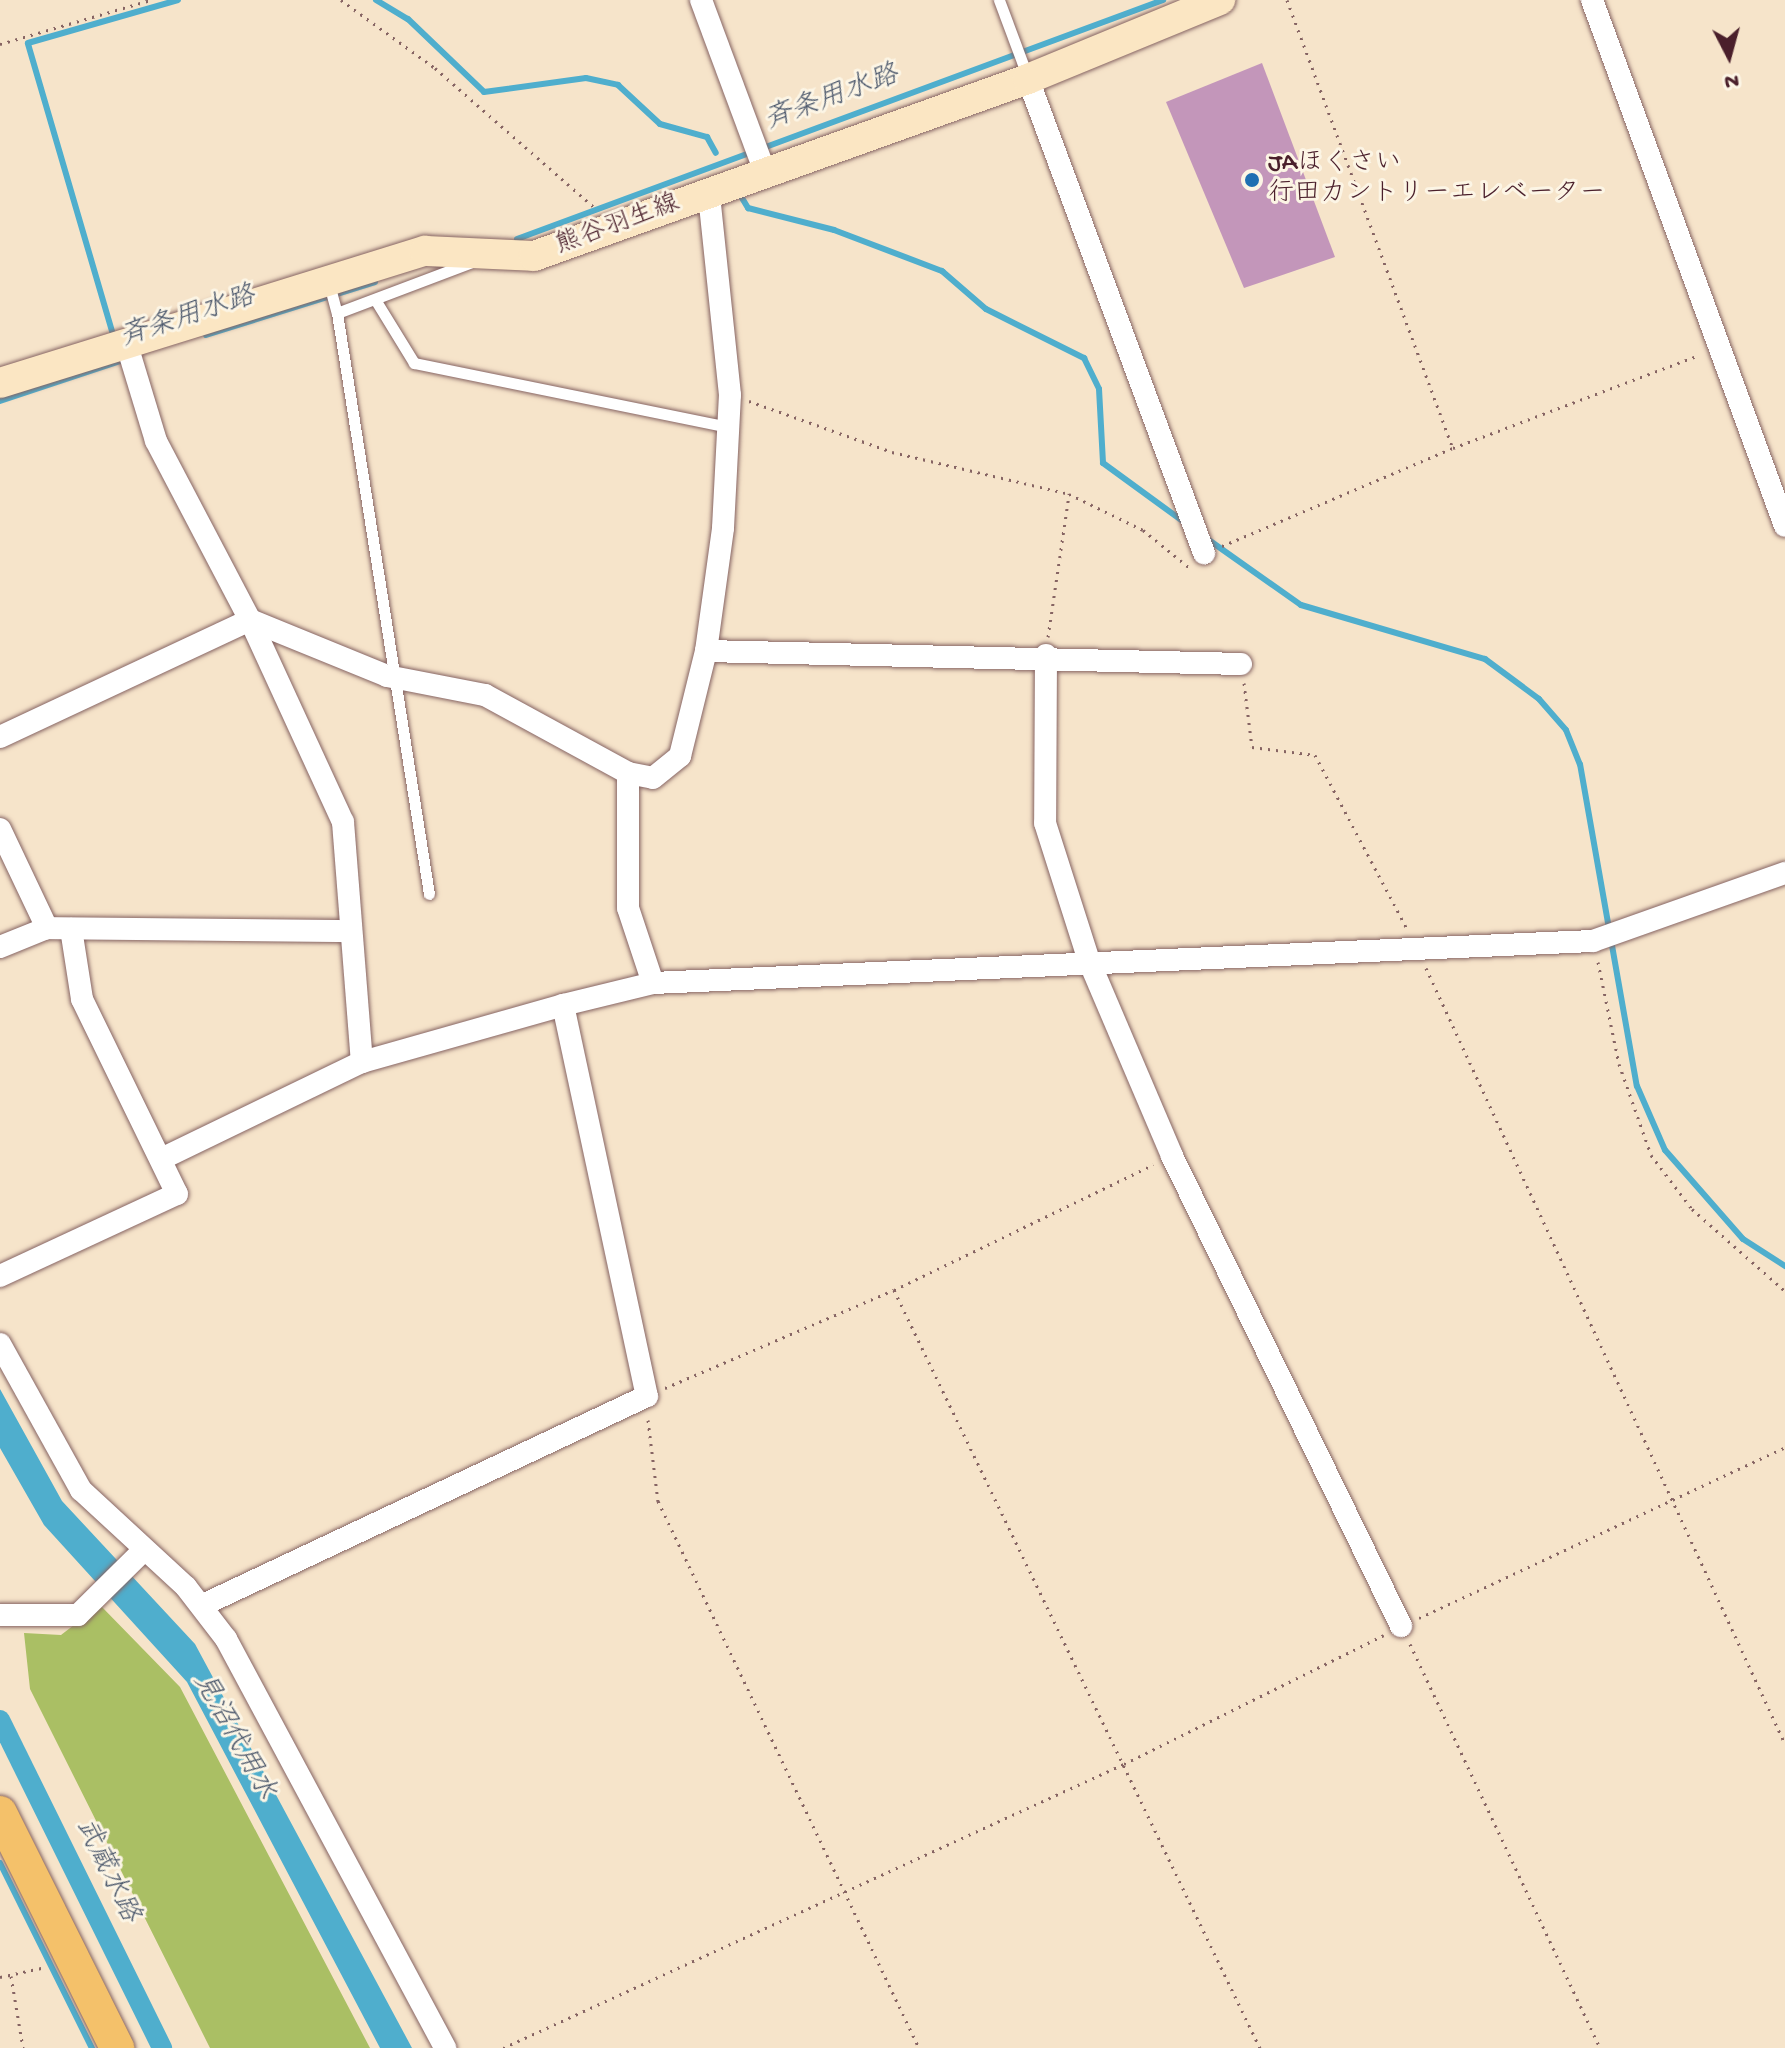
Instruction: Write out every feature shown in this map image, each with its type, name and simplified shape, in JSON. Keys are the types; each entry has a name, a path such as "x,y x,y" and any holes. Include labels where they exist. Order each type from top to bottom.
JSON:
{"main road":[{"name":"熊谷羽生線","path":"0,383 425,251 480,259 534,256 709,194 1220,0"},
{"path":"0,1813 117,2048"}],"street":[{"path":"701,0 764,172"},
{"path":"1592,0 1785,526"},
{"path":"1026,75 1199,539"},
{"path":"0,737 250,620 393,677 485,695 628,773 653,778 680,756 706,651 730,427 730,395 709,194"},
{"path":"128,344 156,441 250,620 343,822 362,1062"},
{"path":"706,651 1046,655 1241,664"},
{"path":"1046,655 1045,823 1089,961 1172,1156 1401,1626"},
{"path":"628,773 628,908 653,983"},
{"path":"0,829 47,928"},
{"path":"161,1159 362,1062 653,983 1415,944 1593,941 1785,873"},
{"path":"0,947 47,928 350,931"},
{"path":"0,1276 177,1194 79,991 71,929"},
{"path":"202,1605 647,1396 563,1005"},
{"path":"0,1344 81,1490 202,1605 445,2048"},
{"path":"0,1615 78,1615 144,1550"}],"lane":[{"path":"999,0 1026,75"},
{"path":"336,312 376,301 480,259"},
{"path":"329,283 429,894"},
{"path":"376,301 414,363 730,427"}],"path":[{"path":"0,44 150,0"},
{"path":"341,0 435,68 593,205"},
{"path":"1287,0 1453,448"},
{"path":"730,395 892,452 1069,494 1143,530 1190,571 1199,539 1718,348"},
{"path":"1046,655 1069,494"},
{"path":"1241,664 1252,747 1315,755 1415,944 1673,1494 1785,1744"},
{"path":"1593,941 1619,1064 1651,1155 1692,1209 1785,1291"},
{"path":"919,2048 658,1501 647,1396 894,1290 1172,1156"},
{"path":"894,1290 1260,2048"},
{"path":"503,2048 1124,1764 1673,1494 1785,1447"},
{"path":"1401,1626 1600,2048"},
{"path":"0,1977 71,1956"},
{"path":"11,1976 23,2048"}],"green space":[{"path":"100,1605 180,1687 370,2048 210,2048 30,1689 24,1633 61,1635"}],"water":[{"name":"見沼代用水","path":"0,1389 62,1501 195,1644 412,2048 380,2048 187,1682 44,1525 0,1448"}],"building":[{"name":"JAほくさい 行田カントリーエレベーター","path":"1262,63 1335,257 1244,288 1166,102"}],"waterway":[{"path":"114,338 28,43 178,0"},
{"path":"376,0 408,19 484,92 586,78 618,85 660,124 707,137 716,153"},
{"name":"斉条用水路","path":"517,239 1163,0"},
{"path":"742,198 748,208 834,230 942,271 986,309 1084,358 1099,389 1103,463 1184,522"},
{"name":"斉条用水路","path":"206,335 375,282"},
{"name":"斉条用水路","path":"0,401 123,360"},
{"path":"1206,538 1301,605 1485,659 1539,699 1566,730 1580,764 1637,1086 1665,1150 1743,1239 1785,1266"},
{"name":"武蔵水路","path":"0,1720 162,2048"},
{"path":"0,1863 92,2048"}],"place":[{"name":"JAほくさい 行田カントリーエレベーター","path":"1252,180"}]}
